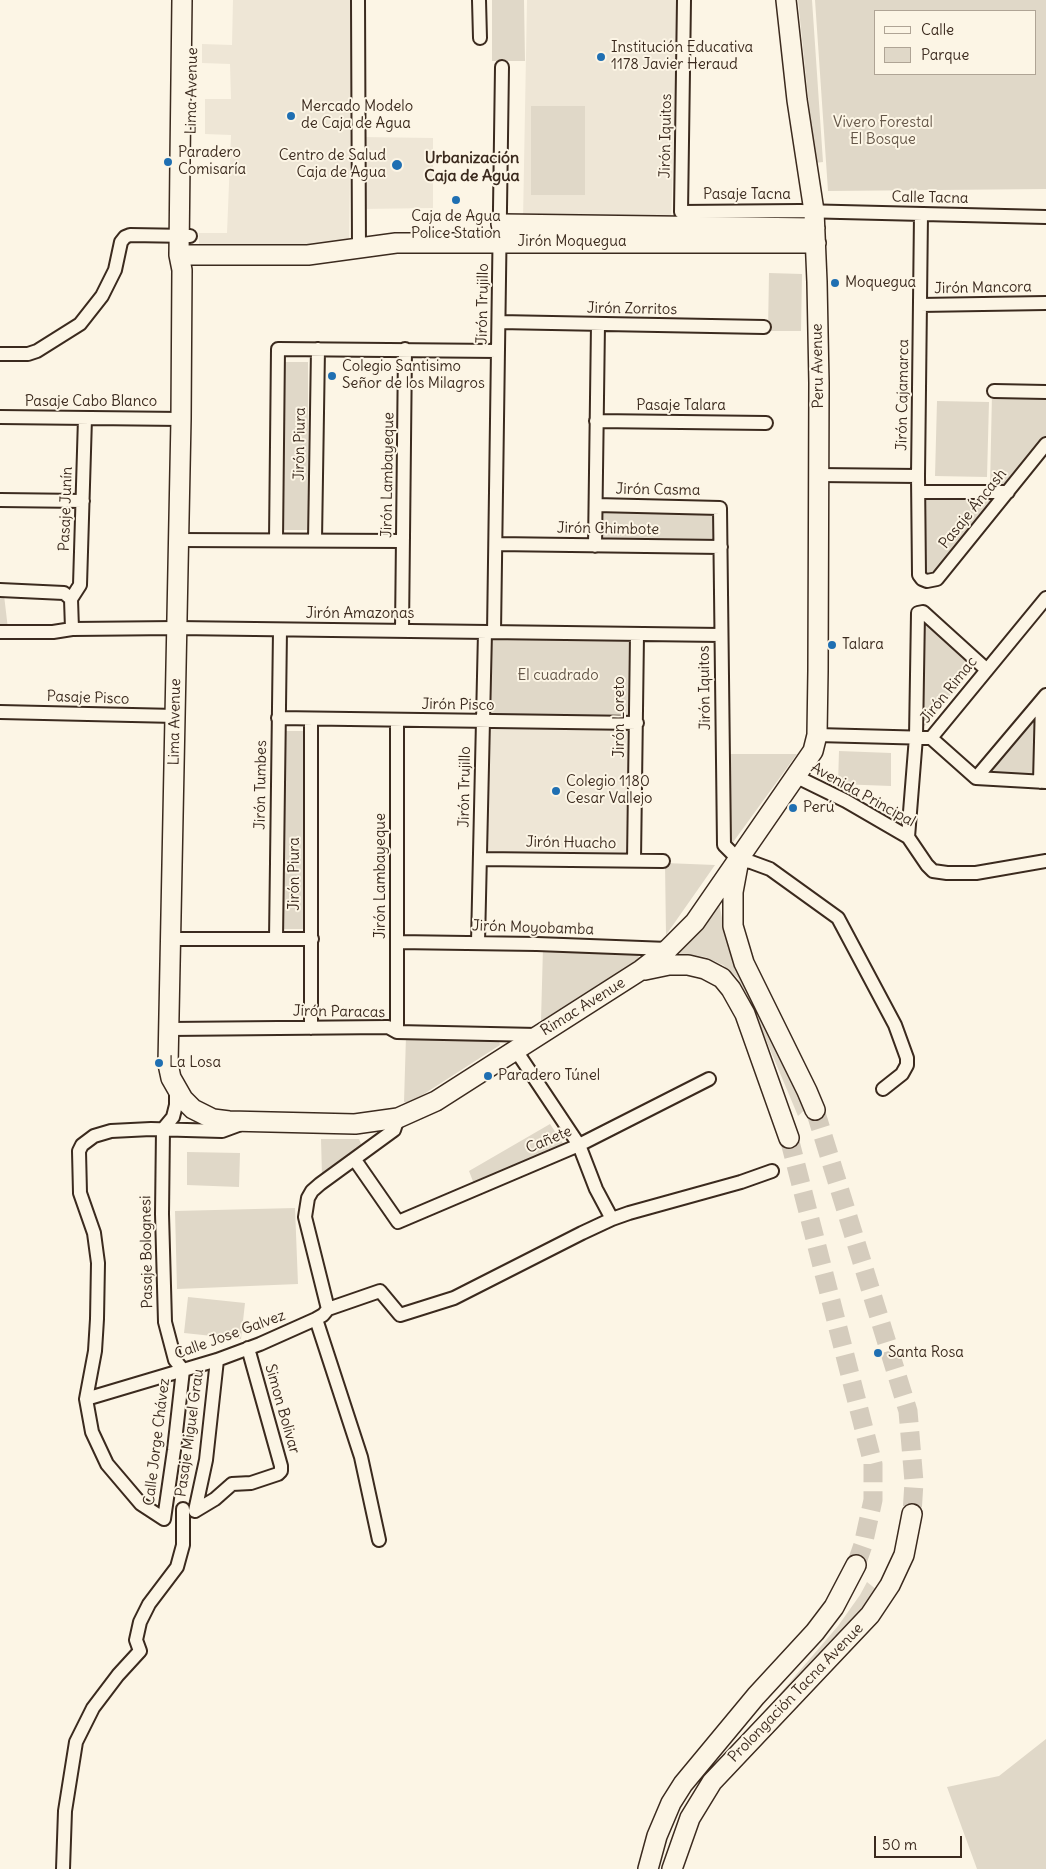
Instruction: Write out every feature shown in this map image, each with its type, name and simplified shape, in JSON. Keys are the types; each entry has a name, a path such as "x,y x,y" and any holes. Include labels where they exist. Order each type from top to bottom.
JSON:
{"main road":[{"name":"Lima Avenue","path":"182,0 185,235"},
{"name":"Lima Avenue","path":"192,0 184,260 168,1064 176,1089 183,1100 193,1109 213,1119 248,1122"},
{"name":"Peru Avenue","path":"786,0 797,100 815,227 819,384 817,735"},
{"name":"Jirón Moquegua","path":"184,260 308,255 396,243 500,233 815,227"},
{"name":"Rimac Avenue","path":"248,1122 366,1123 398,1118 436,1101 641,970 668,949 695,922 797,777 813,751 817,735"},
{"path":"739,860 733,910 734,926 741,955 815,1110"},
{"path":"641,970 679,964 706,969 722,978 731,989 745,1014 789,1138"},
{"name":"Prolongación Tacna Avenue","path":"672,1869 690,1818 712,1782 870,1615 890,1585 902,1560 912,1514"},
{"name":"Prolongación Tacna Avenue","path":"648,1869 660,1828 671,1803 683,1784 756,1696 815,1632 834,1607 856,1565"}],"street":[{"path":"358,0 359,248"},
{"path":"479,0 480,38"},
{"name":"Jirón Iquitos","path":"681,212 684,0"},
{"name":"Jirón Trujillo","path":"478,942 483,722 496,544 502,67"},
{"name":"Pasaje Tacna","path":"681,212 815,227"},
{"name":"Calle Tacna","path":"815,227 921,214 1046,217"},
{"name":"Jirón Cajamarca","path":"919,575 918,476 921,214"},
{"path":"0,354 28,354 37,352 80,324 102,296 115,270 124,238 130,236 185,235"},
{"name":"Jirón Mancora","path":"920,305 1046,303"},
{"name":"Jirón Zorritos","path":"499,322 764,327"},
{"path":"595,546 598,324"},
{"path":"276,540 278,348 498,351"},
{"name":"Jirón Piura","path":"315,540 318,349"},
{"name":"Jirón Lambayeque","path":"402,630 405,349"},
{"path":"994,391 1046,392"},
{"name":"Pasaje Cabo Blanco","path":"0,417 181,419"},
{"name":"Pasaje Junín","path":"71,599 80,585 85,418"},
{"name":"Pasaje Talara","path":"596,421 766,423"},
{"name":"Pasaje Áncash","path":"919,575 922,579 928,581 937,578 1046,444"},
{"path":"818,475 918,476"},
{"path":"919,492 1008,492"},
{"path":"0,500 83,502"},
{"name":"Jirón Casma","path":"596,505 720,508"},
{"name":"Jirón Iquitos","path":"720,508 724,845 739,860"},
{"path":"179,540 403,541"},
{"name":"Jirón Chimbote","path":"496,544 721,547"},
{"path":"0,590 60,592 68,595 71,599 72,629"},
{"name":"Jirón Rimac","path":"817,735 931,738 1046,598"},
{"path":"908,837 916,737 918,613 923,612 987,670"},
{"name":"Jirón Amazonas","path":"0,632 177,628 721,635"},
{"name":"Jirón Tumbes","path":"276,940 280,630"},
{"name":"Jirón Loreto","path":"634,860 637,635"},
{"path":"976,778 1045,699"},
{"path":"931,738 976,778 1043,782 1045,699"},
{"name":"Pasaje Pisco","path":"0,712 176,716"},
{"name":"Jirón Pisco","path":"278,718 637,723"},
{"name":"Jirón Piura","path":"311,719 311,1028"},
{"name":"Jirón Lambayeque","path":"397,720 398,1032"},
{"name":"Avenida Principal","path":"797,777 846,801 908,837 933,871 976,873 1046,861"},
{"name":"Jirón Huacho","path":"480,859 662,861"},
{"path":"739,860 770,869 838,918 895,1025 907,1058 907,1064 902,1074 883,1089"},
{"path":"171,939 312,939"},
{"name":"Jirón Moyobamba","path":"397,942 478,942 668,949"},
{"name":"Jirón Paracas","path":"169,1029 388,1027 398,1032 538,1035"},
{"path":"516,1049 579,1145 596,1189 612,1219 741,1182 772,1171"},
{"name":"Cañete","path":"355,1160 398,1222 579,1145 709,1079"},
{"path":"164,1129 173,1117 176,1105 176,1089"},
{"path":"328,1309 305,1217 306,1207 312,1191 394,1130 398,1118"},
{"path":"189,1510 164,1519 142,1504 107,1464 92,1432 86,1400 96,1342 98,1263 94,1233 80,1193 79,1151 82,1145 94,1136 111,1131 164,1129 222,1130 248,1122"},
{"path":"366,1123 373,1133 372,1146"},
{"name":"Pasaje Bolognesi","path":"164,1129 162,1224 164,1322 175,1360 183,1370"},
{"name":"Calle Jose Galvez","path":"86,1400 217,1360 316,1319 328,1309 380,1291 400,1315 454,1298 612,1219"},
{"path":"316,1319 361,1457 379,1540"},
{"name":"Simon Bolivar","path":"189,1510 215,1499 232,1484 251,1483 278,1474 281,1471 248,1348"},
{"name":"Pasaje Miguel Grau","path":"63,1869 65,1811 76,1742 93,1708 118,1675 140,1651 136,1640 140,1622 149,1604 177,1567 189,1510 206,1460 217,1360"},
{"name":"Calle Jorge Chávez","path":"164,1519 183,1370"}],"shaded area":[{"name":"Mercado Modelo de Caja de Agua","path":"233,0 352,0 349,245 199,248 199,233 227,233 231,135 205,134 205,99 231,99 230,64 202,63 202,44 232,45"},
{"name":"Institución Educativa 1178 Javier Heraud","path":"527,0 678,0 671,223 523,221"},
{"name":"Centro de Salud Caja de Agua","path":"362,137 433,138 433,208 361,209"},
{"name":"Colegio 1180 Cesar Vallejo","path":"487,727 628,729 626,855 484,854"}],"green space":[{"path":"492,0 524,0 525,61 492,61"},
{"path":"798,0 812,0 823,162 815,163"},
{"name":"Vivero Forestal El Bosque","path":"815,0 1046,0 1046,189 828,191"},
{"path":"531,106 585,106 585,195 531,195"},
{"path":"769,273 802,274 801,331 768,331"},
{"path":"283,362 308,362 308,530 281,530"},
{"path":"992,393 1046,395 1046,439 1005,488 990,488"},
{"path":"937,401 989,402 987,477 935,476"},
{"path":"923,494 992,497 993,500 932,578 924,576"},
{"path":"599,508 715,511 714,544 599,541"},
{"path":"0,595 4,595 8,629 0,629"},
{"path":"922,622 975,666 921,730"},
{"name":"El cuadrado","path":"488,634 629,636 628,718 486,715"},
{"path":"1037,710 1036,777 981,776"},
{"path":"280,731 307,731 303,929 276,929"},
{"path":"839,751 891,753 891,786 838,784"},
{"path":"727,754 797,754 731,845 726,836"},
{"path":"665,863 715,865 666,935"},
{"path":"719,903 726,938 739,974 809,1106 798,1116 751,1004 738,978 723,965 705,957 685,954 671,956"},
{"path":"543,947 638,952 639,959 541,1021"},
{"path":"406,1036 498,1037 500,1045 410,1103 404,1102"},
{"path":"550,1124 564,1145 474,1184 469,1171"},
{"path":"321,1139 359,1139 362,1146 361,1149 322,1176"},
{"path":"187,1152 240,1153 239,1187 187,1185"},
{"path":"295,1208 298,1284 177,1289 175,1211"},
{"path":"188,1297 245,1303 241,1339 184,1333"},
{"path":"867,1582 877,1590 859,1616 742,1738 838,1626"},
{"path":"1046,1739 1046,1869 977,1869 947,1787 999,1776"}],"tunnel":[{"path":"815,1110 908,1411 914,1482 912,1514"},
{"path":"789,1138 873,1464 873,1500 863,1545 856,1565"}],"place":[{"name":"Institución Educativa 1178 Javier Heraud","path":"601,57"},
{"name":"Mercado Modelo de Caja de Agua","path":"291,116"},
{"name":"Paradero Comisaría","path":"168,162"},
{"name":"Centro de Salud Caja de Agua","path":"397,165"},
{"name":"Caja de Agua Police Station","path":"456,200"},
{"name":"Moquegua","path":"835,283"},
{"name":"Colegio Santisimo Señor de los Milagros","path":"332,376"},
{"name":"Talara","path":"832,645"},
{"name":"Colegio 1180 Cesar Vallejo","path":"556,791"},
{"name":"Perú","path":"793,808"},
{"name":"La Losa","path":"159,1063"},
{"name":"Paradero Túnel","path":"488,1076"},
{"name":"Santa Rosa","path":"878,1353"}],"district":[{"name":"Urbanización Caja de Agua","path":"472,167"}]}
